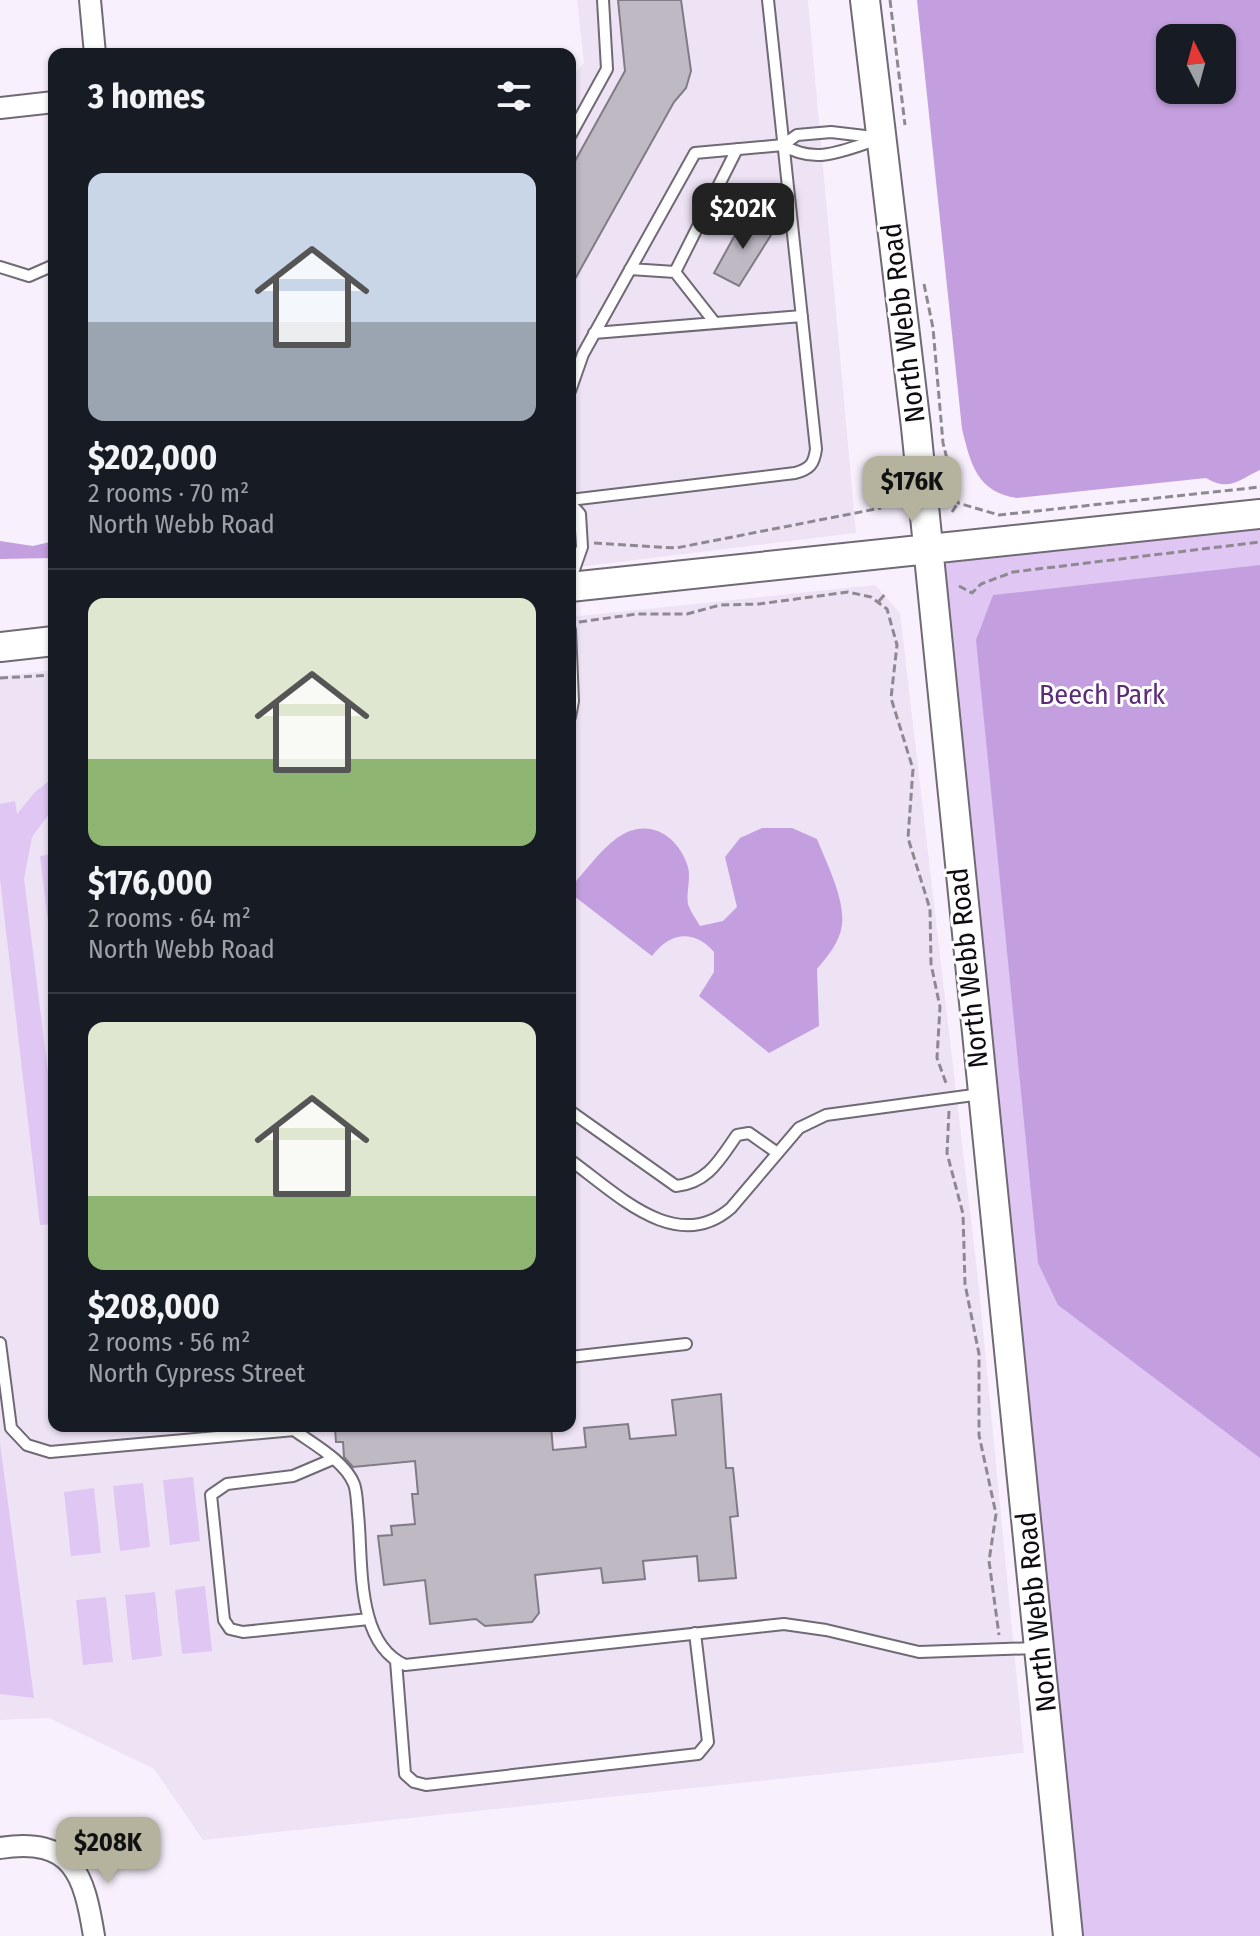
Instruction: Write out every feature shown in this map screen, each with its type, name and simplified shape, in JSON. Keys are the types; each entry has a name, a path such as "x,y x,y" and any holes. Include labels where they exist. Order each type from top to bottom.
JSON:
{"main road":[{"name":"North Webb Road","path":"865,0 894,137 927,549 1068,1936"},
{"path":"576,586 1260,514"},
{"path":"0,647 48,642"}],"street":[{"path":"90,0 94,48"},
{"path":"0,108 48,103"},
{"path":"0,1848 24,1845 43,1847 78,1871 86,1888 94,1936"}],"lane":[{"path":"576,125 607,69 603,0"},
{"path":"576,501 807,470 814,462 816,449 768,0"},
{"path":"576,376 594,333 695,153 783,145 797,135 831,132 894,137"},
{"path":"783,145 803,157 834,153 894,137"},
{"path":"675,272 737,149"},
{"path":"0,267 29,276 48,268"},
{"path":"630,269 675,272 715,323"},
{"path":"594,333 802,316"},
{"path":"576,509 580,514 582,544 576,562"},
{"path":"576,1164 651,1218 687,1226 720,1219 751,1187 776,1152 799,1128 826,1115 981,1094"},
{"path":"576,1115 676,1186 692,1185 709,1173 737,1135 749,1133 776,1152"},
{"path":"0,1343 11,1428 37,1450 50,1452 255,1432"},
{"path":"576,1356 686,1344"},
{"path":"301,1432 333,1459 354,1483 369,1619 375,1641 396,1661 405,1665 784,1624 826,1630 919,1652 1039,1647"},
{"path":"333,1459 293,1476 227,1484 211,1495 224,1620 230,1629 243,1632 369,1619"},
{"path":"396,1661 405,1774 414,1782 426,1785 698,1754 708,1742 695,1633"}],"path":[{"path":"890,0 894,137"},
{"path":"924,283 933,328 943,443 958,503 952,512"},
{"path":"958,503 999,515 1260,487"},
{"path":"582,544 676,548 881,508"},
{"path":"959,586 972,593 981,584 1013,572 1260,542"},
{"path":"576,622 637,614 687,614 720,605 767,603 848,592 879,601 887,609 895,629 891,698 913,769 908,838 930,909 930,953 940,1007 938,1065 944,1072 949,1098 947,1153 963,1214 965,1284 979,1354 979,1435 996,1514 989,1561 1000,1651"},
{"path":"879,601 887,592"},
{"path":"0,678 48,675"}],"shaded area":[{"path":"577,0 808,0 856,533 576,567 576,72 584,63"},
{"path":"917,0 1260,0 1260,470 1228,484 1206,478 1017,498 993,490 984,483 969,454 962,429"},
{"path":"0,541 33,546 48,542 48,558 0,559"},
{"path":"1260,565 1260,1458 1058,1305 1038,1263 976,640 993,595"},
{"path":"875,585 900,613 979,1288 1024,1753 203,1840 154,1769 49,1718 0,1720 0,676 48,671 48,1432 576,1432 576,616"},
{"path":"762,828 792,828 817,839 841,904 839,937 817,969 819,1026 769,1053 699,996 714,972 714,952 706,945 682,936 666,942 652,956 576,898 576,881 610,843 629,832 650,829 669,838 683,856 689,872 688,904 700,926 723,921 737,907 725,857 740,838"}],"green space":[{"name":"Beech Park","path":"1260,514 1260,1936 1072,1936 927,549"},
{"path":"48,782 48,815 32,837 24,879 48,1073 48,1224 40,1225 0,879 0,804 15,801 17,814"},
{"path":"48,855 48,922 40,856"},
{"path":"0,1443 34,1698 0,1694"},
{"path":"193,1477 200,1541 170,1545 163,1480"},
{"path":"143,1483 150,1547 120,1551 113,1486"},
{"path":"94,1488 101,1553 71,1556 64,1492"},
{"path":"205,1586 212,1651 182,1654 175,1590"},
{"path":"155,1592 162,1656 132,1660 125,1595"},
{"path":"106,1597 113,1662 83,1665 76,1600"}],"building":[{"path":"618,0 681,0 691,71 686,88 674,102 576,277 576,159 625,71"},
{"path":"745,217 773,232 739,286 714,273"},
{"path":"721,1394 726,1468 733,1468 738,1516 730,1517 736,1578 699,1581 697,1556 643,1561 645,1579 603,1583 601,1568 535,1575 539,1613 532,1622 485,1626 476,1619 430,1624 425,1580 384,1585 378,1536 392,1535 391,1526 415,1524 412,1494 418,1494 415,1461 353,1467 344,1457 343,1442 336,1442 335,1432 552,1432 553,1450 586,1447 584,1428 628,1424 630,1439 676,1435 672,1400"}]}
